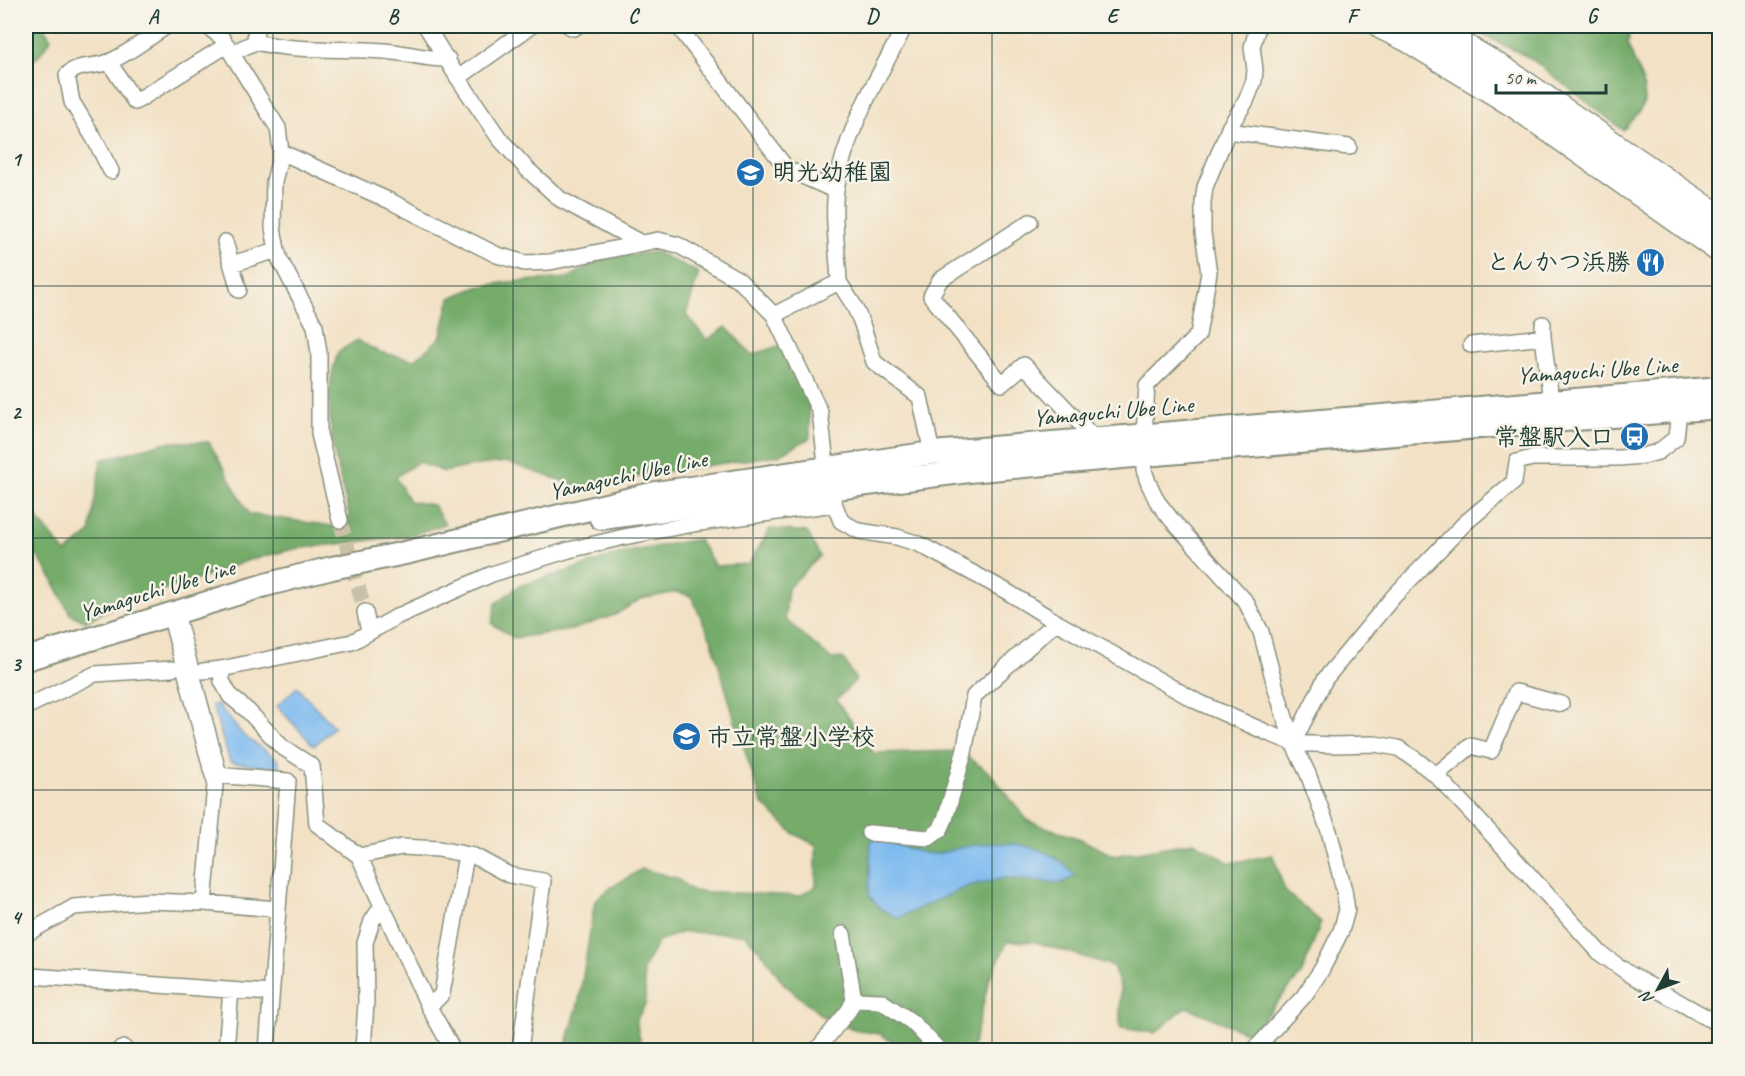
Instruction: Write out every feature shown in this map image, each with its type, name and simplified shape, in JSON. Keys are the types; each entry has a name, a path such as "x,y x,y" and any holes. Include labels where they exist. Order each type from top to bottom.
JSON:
{"highway":[{"path":"1383,26 1408,38 1515,104 1719,249"},
{"path":"1427,26 1507,73 1719,219"}],"main road":[{"path":"1669,213 1702,248 1719,260"},
{"name":"Yamaguchi Ube Line","path":"516,527 832,497 969,471 1144,445 1551,401 1713,388"},
{"name":"Yamaguchi Ube Line","path":"26,659 264,585 321,571 656,493 826,467 932,453 1095,439 1144,445 1719,407"}],"street":[{"path":"111,171 72,102 67,75 77,68 110,62 167,26"},
{"path":"207,26 222,39 229,49 278,128 281,152 274,182 273,228 277,250 315,326 319,353 319,434 340,520"},
{"path":"255,42 256,26"},
{"path":"426,26 458,78 500,138 527,169 560,199 641,243"},
{"path":"458,78 531,26"},
{"path":"569,26 573,28 577,26"},
{"path":"678,26 787,169 836,191"},
{"path":"905,26 861,108 843,159 836,191 839,282 854,304 874,362 920,397 932,453"},
{"path":"1254,1050 1304,996 1322,969 1341,931 1347,910 1344,890 1329,831 1308,774 1293,743 1261,632 1246,602 1157,501 1144,470 1144,445 1147,385 1197,335 1209,273 1203,233 1205,187 1228,131 1246,101 1254,81 1252,47 1258,26"},
{"path":"110,62 135,102 229,49 255,42 275,47 387,51 431,60 448,59"},
{"path":"1228,131 1349,147"},
{"path":"281,152 390,201 497,255 525,263 550,262 658,240 678,245 739,280 774,315 820,412 826,467 832,497 841,521 859,531 897,537 919,544 1006,591 1196,701 1293,743 1375,744 1398,748 1436,775 1601,954 1631,975 1719,1025"},
{"path":"1030,222 940,280 930,296 1002,384 1024,365 1095,439"},
{"path":"225,242 239,290"},
{"path":"232,264 277,250"},
{"path":"774,315 839,282"},
{"path":"1471,345 1543,331 1551,401"},
{"path":"1293,743 1325,679 1394,596 1465,523 1514,482 1517,462 1532,458 1619,458 1658,452 1676,438 1678,411"},
{"path":"203,670 221,669 351,642 398,616 492,574 569,550 624,537 832,497"},
{"path":"365,612 369,632"},
{"path":"173,614 216,775 204,903"},
{"path":"869,833 929,838 940,830 964,753 974,696 1056,622"},
{"path":"26,707 95,674 172,669"},
{"path":"221,669 222,681 230,696 248,711 282,747 312,766 317,824 359,856 429,1007 453,1050"},
{"path":"1436,775 1471,746 1491,751 1516,692 1561,704"},
{"path":"216,775 288,781 267,1050"},
{"path":"359,856 402,847 439,849 474,856 509,875 543,881 520,1050"},
{"path":"429,1007 442,994 466,855"},
{"path":"26,934 74,907 149,901 277,909"},
{"path":"363,1050 366,1002 365,943 372,921 381,907"},
{"path":"818,1050 854,1000 843,934"},
{"path":"26,967 31,976 271,993"},
{"path":"226,1050 231,990"},
{"path":"854,1000 881,1001 912,1022 939,1050"}],"green space":[{"path":"26,26 43,26 51,39 37,58 26,61"},
{"path":"1465,26 1630,26 1628,45 1643,83 1645,100 1640,111 1623,130 1530,58"},
{"path":"655,252 699,273 686,315 707,340 726,327 752,355 781,345 809,405 810,438 779,455 580,487 506,462 444,472 418,462 396,477 409,501 433,505 445,524 408,536 294,549 249,560 181,586 147,593 118,604 86,622 70,614 50,575 32,548 26,523 26,501 30,500 38,519 66,553 90,533 101,460 167,442 209,442 249,514 332,526 350,517 331,431 331,379 338,352 357,340 379,352 414,360 440,338 450,298 477,287 508,282 568,278 604,258"},
{"path":"770,529 807,532 820,556 788,588 785,619 831,659 843,658 856,680 836,700 874,753 960,751 990,773 1028,821 1080,839 1114,856 1194,842 1230,863 1273,855 1285,891 1321,922 1302,973 1250,1034 1186,1007 1155,1033 1120,1028 1120,986 1113,966 1035,942 1008,941 989,980 972,1050 906,1050 880,1034 856,1030 822,1016 783,983 765,956 744,934 683,932 659,941 643,969 646,1003 636,1021 640,1040 600,1048 566,1046 579,1001 595,900 642,869 676,878 693,891 800,896 816,886 816,845 794,834 762,803 712,641 691,596 677,592 641,599 615,615 571,630 514,638 492,624 496,603 519,586 627,552 698,539 715,566 749,564"}],"water":[{"path":"297,687 334,727 314,746 277,706"},
{"path":"217,704 244,736 279,760 279,769 230,762 212,705"},
{"path":"878,837 912,850 932,854 994,843 1024,846 1052,856 1075,876 1062,883 1005,878 968,886 898,918 881,909 869,895 871,842"}],"tunnel":[{"path":"340,520 365,612"}],"place":[{"name":"明光幼稚園","path":"751,172"},
{"name":"とんかつ浜勝","path":"1651,262"},
{"name":"常盤駅入口","path":"1635,437"},
{"name":"市立常盤小学校","path":"686,737"}]}
